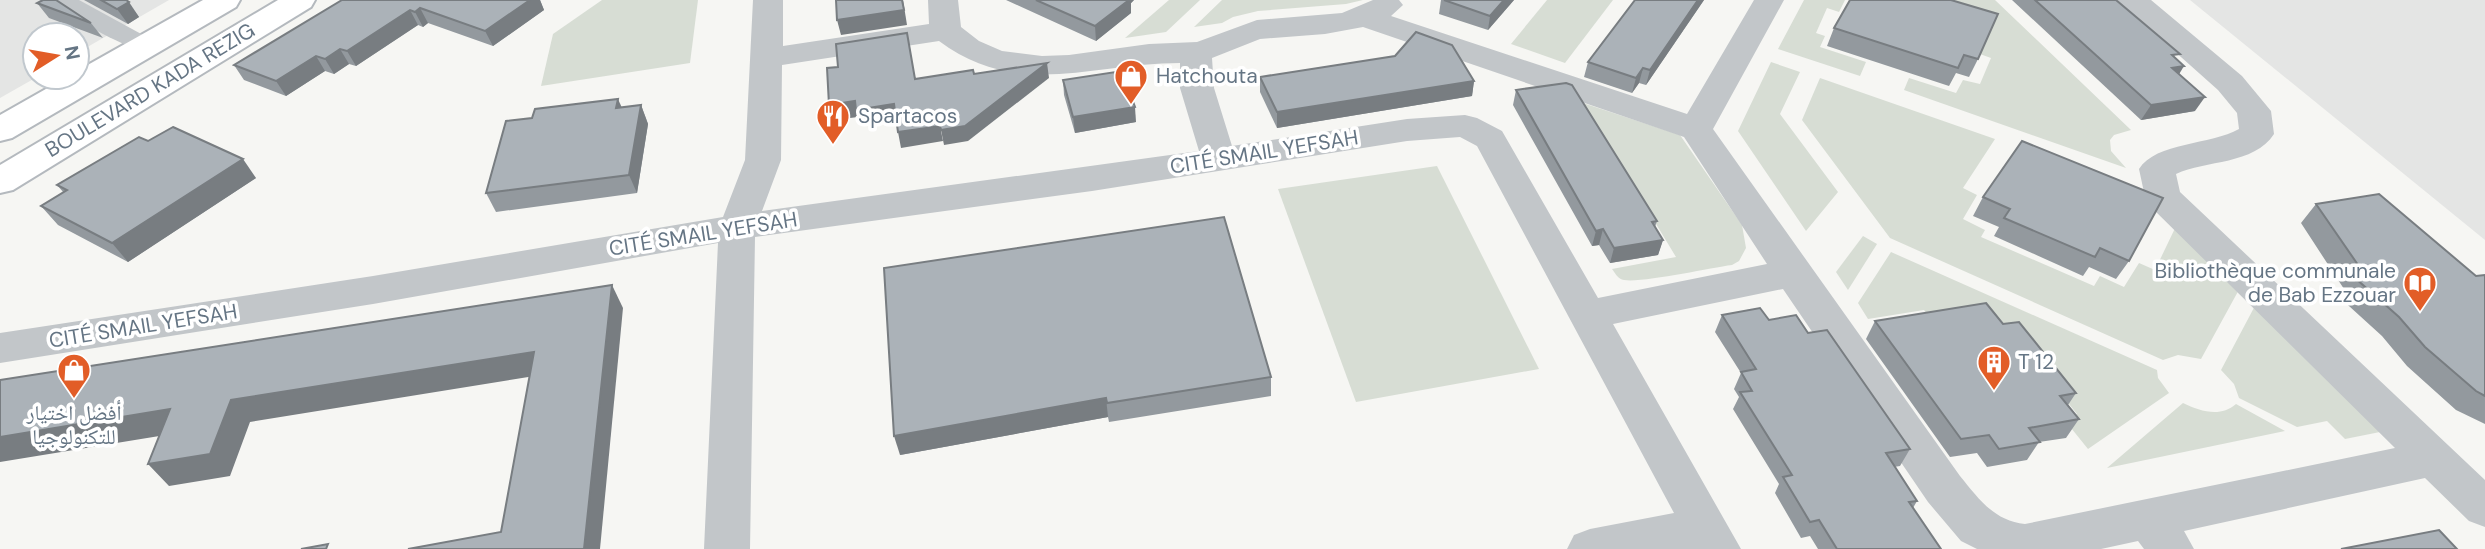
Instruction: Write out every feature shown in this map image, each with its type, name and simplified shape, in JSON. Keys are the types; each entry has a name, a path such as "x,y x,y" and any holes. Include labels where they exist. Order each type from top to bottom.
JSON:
{"main road":[{"name":"BOULEVARD KADA REZIG","path":"0,130 225,0"},
{"name":"BOULEVARD KADA REZIG","path":"0,181 300,0"}],"street":[{"path":"727,549 737,227 763,160 768,0"},
{"path":"766,58 944,15 962,46 981,54 1015,65 1040,68 1084,65 1150,54 1196,52 1257,30 1363,17 1382,9 1393,0"},
{"path":"1696,129 1769,0"},
{"path":"2132,0 2230,83 2254,111 2257,134 2234,148 2178,159 2157,169 2163,198 2485,508"},
{"path":"1363,17 1696,129 1944,489 1977,527 2006,541 2025,544 2160,535 2433,458"},
{"path":"1196,52 1197,88 1219,159"},
{"name":"CITÉ SMAIL YEFSAH","path":"0,348 373,290 737,227 1407,130 1465,126 1490,139 1712,538"},
{"path":"1589,314 1793,272"},
{"path":"1590,549 1712,538"}],"lane":[{"path":"64,0 146,46"}],"shaded area":[{"path":"0,0 169,0 91,45 91,21 21,21 21,86 0,98"},
{"path":"602,0 698,0 690,63 541,86 553,34"},
{"path":"1169,0 1200,0 1166,32 1125,38"},
{"path":"1222,0 1363,0 1346,4 1258,11 1233,17 1222,23 1194,27"},
{"path":"1547,0 1613,0 1565,63 1511,44"},
{"path":"1804,0 1845,0 1839,12 1827,8 1816,33 1825,36 1820,47 1866,62 1860,76 1778,49"},
{"path":"1907,0 1995,0 2131,130 2114,135 2110,140 2111,151 2126,168 1904,90 1909,78 1956,93 1963,80 1980,84 1991,58 1977,53"},
{"path":"2190,0 2485,0 2485,240 2372,148"},
{"path":"1771,62 1800,72 1780,114 1838,192 1806,231 1738,131"},
{"path":"1820,78 1995,139 1963,188 1977,195 1963,219 1985,230 1981,237 2094,286 2100,276 2124,287 2139,263 2155,270 2178,222 2241,286 2201,359 2178,355 2163,360 1890,238 1802,120"},
{"path":"1583,103 1680,135 1742,225 1746,248 1739,261 1732,265 1646,279 1624,280 1618,277 1612,269 1676,257"},
{"path":"1437,166 1539,369 1356,402 1278,189"},
{"path":"1863,236 1877,244 1848,290 1836,272"},
{"path":"1891,252 2157,370 2158,378 2169,393 2088,449 2063,418 2077,414 2014,335 1934,323 1924,310 1868,319 1858,303"},
{"path":"2257,302 2385,431 2345,439 2327,421 2297,427 2239,398 2234,384 2221,370"},
{"path":"2183,403 2203,411 2217,412 2236,404 2285,431 2107,468"}],"building":[{"path":"56,0 88,21 86,21 37,3"},
{"path":"101,0 126,0 129,2 117,9"},
{"path":"342,0 530,0 485,31 420,8 415,12 410,10 347,51 340,49 325,59 316,56 276,81 234,65"},
{"path":"836,0 902,0 904,10 837,20"},
{"path":"1036,0 1129,0 1095,26"},
{"path":"1444,0 1504,0 1490,16"},
{"path":"1635,0 1698,0 1650,70 1643,68 1636,78 1588,62"},
{"path":"1850,0 1951,0 1998,14 1978,59 1964,55 1958,68 1834,28"},
{"path":"2035,0 2116,0 2180,54 2172,55 2184,66 2172,68 2205,97 2151,105"},
{"path":"1416,32 1452,45 1474,81 1277,112 1260,77 1395,56"},
{"path":"907,33 915,79 973,70 974,74 1047,63 965,126 941,130 940,126 898,132 894,104 856,110 855,101 829,105 827,68 838,67 836,44"},
{"path":"1122,71 1135,107 1073,117 1063,80"},
{"path":"1566,83 1572,85 1657,221 1652,222 1663,240 1614,248 1603,229 1596,231 1516,90"},
{"path":"618,99 616,108 641,105 629,175 486,193 506,121 532,118 535,109"},
{"path":"173,127 243,159 112,243 41,206 67,190 57,185 139,137 148,141"},
{"path":"2022,141 2163,198 2129,261 2100,248 2095,257 2004,218 2010,209 1983,197"},
{"name":"Bibliothèque communale de Bab Ezzouar","path":"2379,194 2476,276 2485,275 2485,396 2425,347 2399,317 2354,277 2365,275 2316,204"},
{"path":"1224,217 1271,377 1107,403 1106,398 894,436 884,268"},
{"path":"612,285 584,549 408,549 501,532 534,352 231,400 210,454 148,464 170,409 0,437 0,380"},
{"name":"T 12","path":"1986,303 2003,324 2019,322 2076,393 2060,396 2079,419 2029,428 2040,442 1999,449 1989,435 1961,439 1875,321"},
{"path":"1760,308 1769,320 1796,315 1808,333 1827,330 1910,449 1886,453 1917,501 1909,502 1941,549 1837,549 1819,520 1810,522 1783,477 1792,475 1740,392 1752,391 1741,372 1756,369 1722,315"},
{"path":"2439,530 2457,549 2341,549"},
{"path":"328,544 326,549 301,549"}],"place":[{"name":"Hatchouta","path":"1131,106"},
{"name":"Spartacos","path":"833,146"},
{"name":"Bibliothèque communale de Bab Ezzouar","path":"2420,313"},
{"name":"T 12","path":"1994,392"},
{"name":"أفضل اختيار للتكنولوجيا","path":"74,400"}]}
